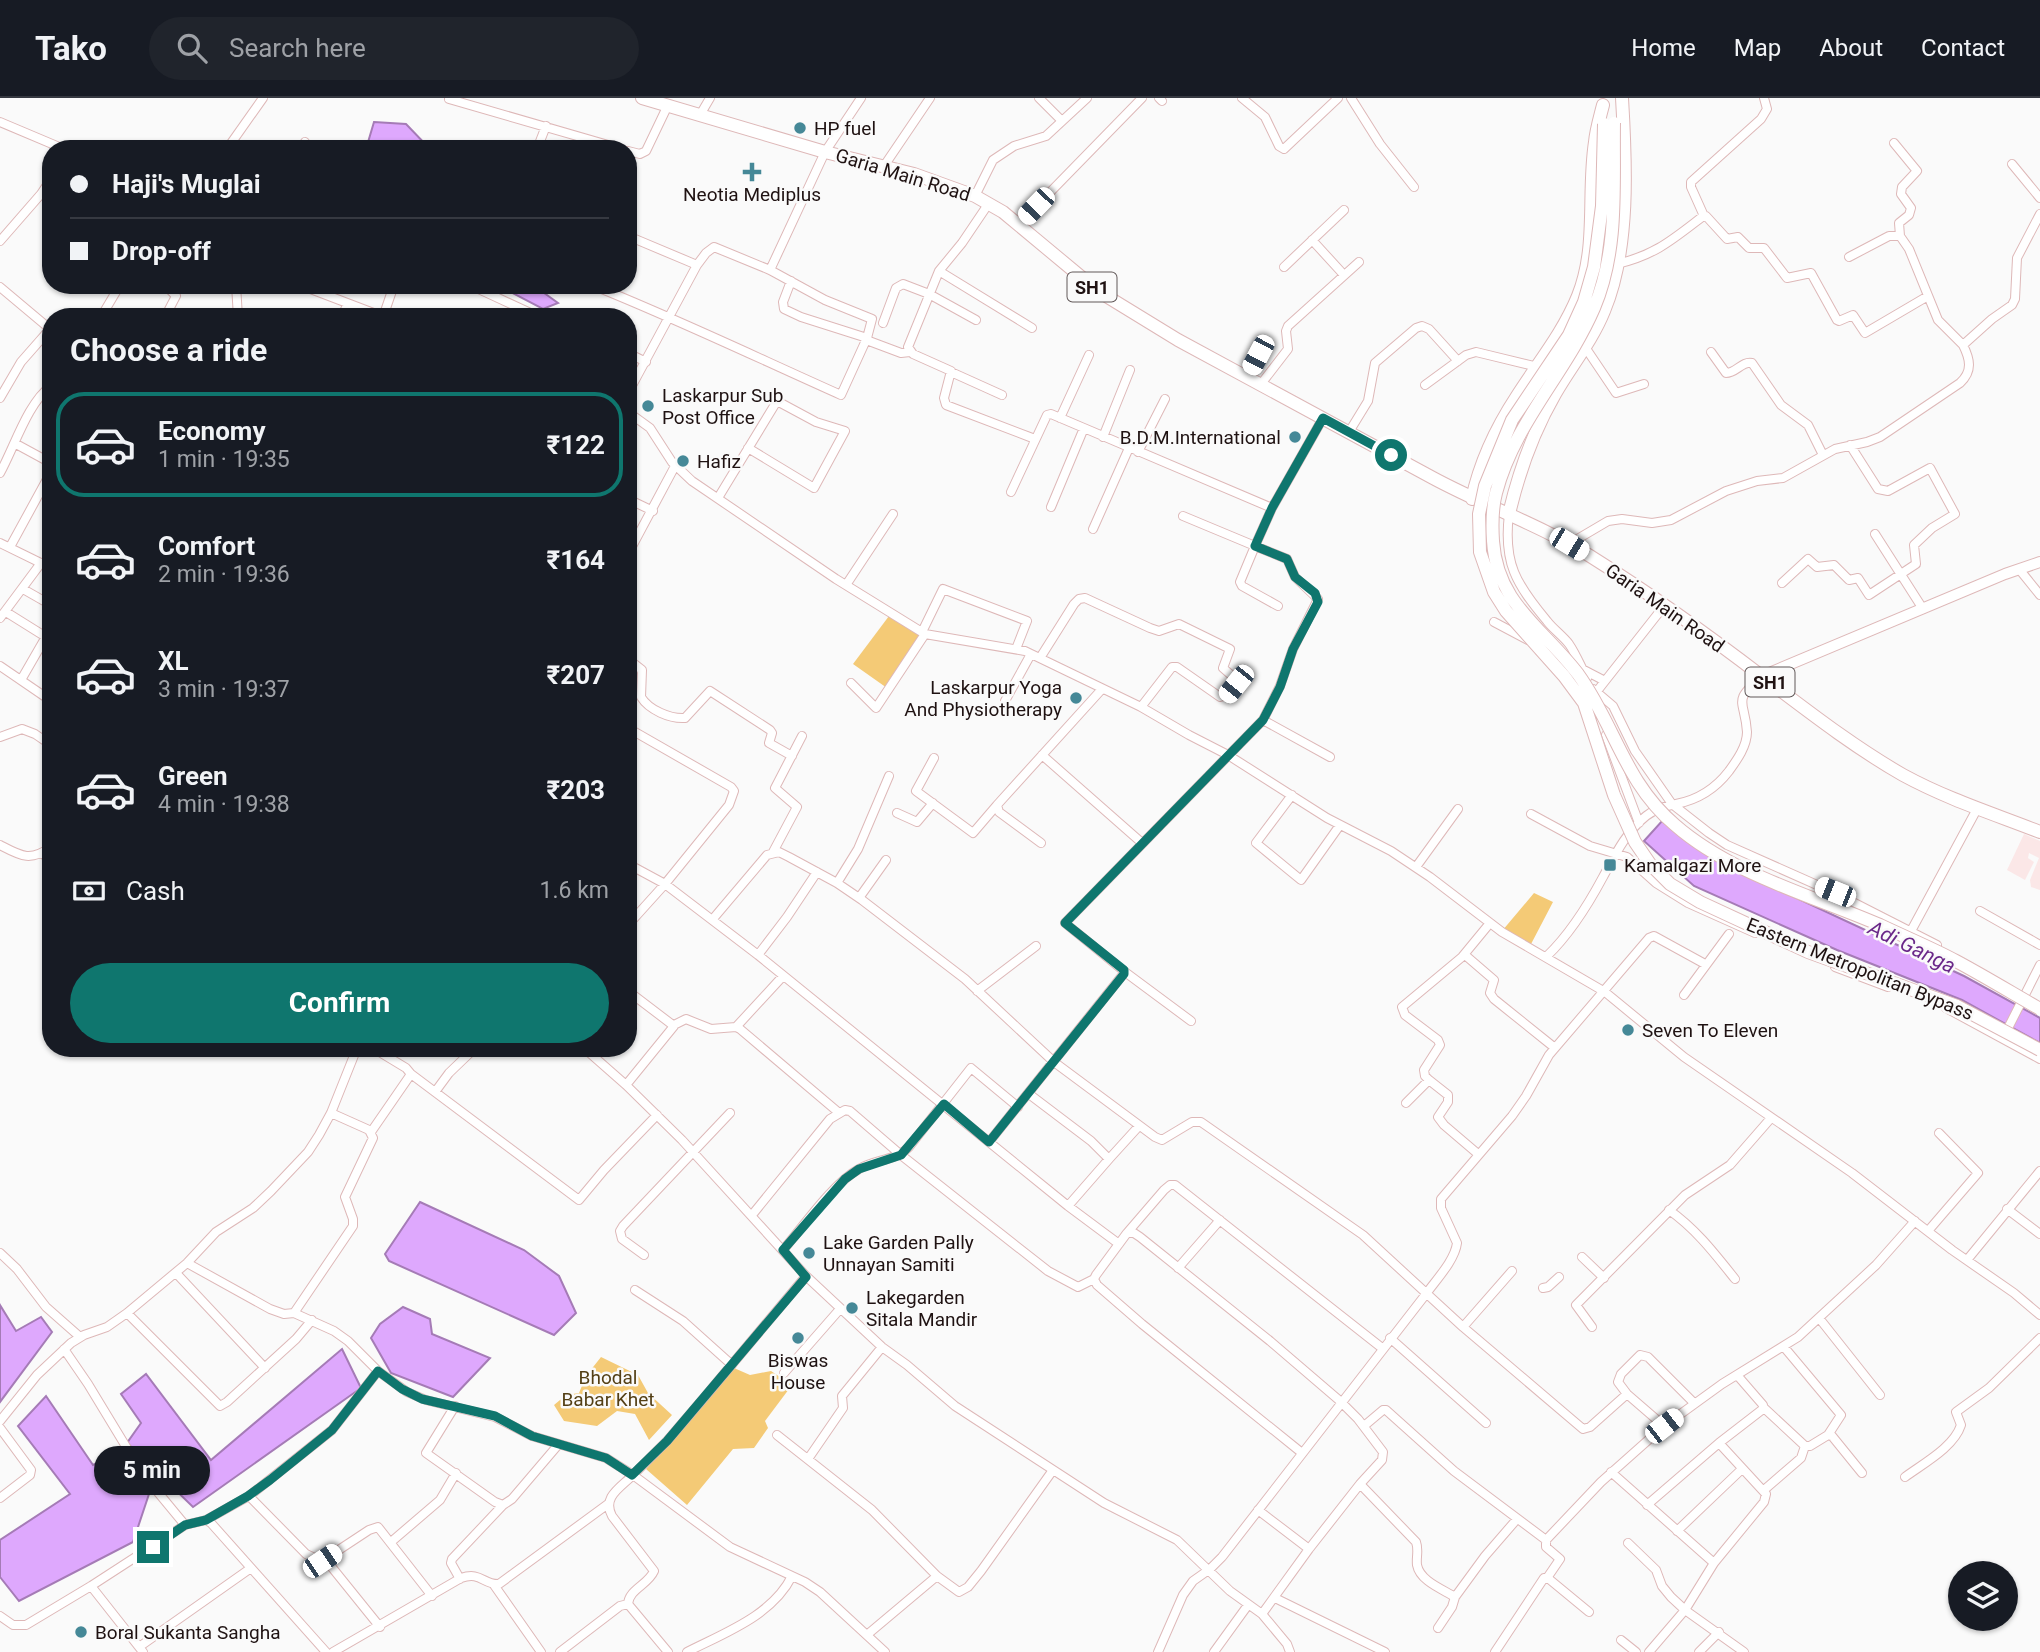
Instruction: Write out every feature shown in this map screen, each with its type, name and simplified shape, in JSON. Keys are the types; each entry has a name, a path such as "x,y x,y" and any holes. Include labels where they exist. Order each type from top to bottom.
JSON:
{"main road":[{"name":"Garia Main Road","path":"642,98 825,152 884,166 989,203 1019,224 1098,291 1178,340 1472,499 1569,544 1664,606 1818,719 1901,774 1944,796 2040,832"},
{"path":"1609,124 1616,98"},
{"path":"1509,514 1524,458 1537,427 1604,312 1614,284 1623,206 1622,98"},
{"path":"1472,499 1478,472 1494,435 1538,367 1578,296 1587,269 1591,240 1594,143 1603,102"},
{"name":"Eastern Metropolitan Bypass","path":"1603,102 1609,124 1613,236 1596,305 1574,348 1524,423 1505,462 1495,495 1492,520 1496,570 1502,583 1514,601 1578,675 1601,712 1619,752 1638,784 1674,825 1730,863 1953,959 2040,1009"},
{"name":"Eastern Metropolitan Bypass","path":"1609,124 1594,267 1584,302 1569,335 1512,420 1485,486 1479,514 1480,552 1494,593 1506,611 1564,676 1584,703 1614,795 1634,842 1650,864 1670,884 1700,902 1808,951 1958,1006 2040,1050"},
{"path":"1762,676 2040,562"}],"street":[{"path":"233,140 263,98"},
{"path":"700,115 710,98"},
{"path":"770,270 825,152 861,98"},
{"path":"884,166 929,98"},
{"path":"1039,98 1062,121"},
{"path":"975,196 993,160 1014,146 1045,136 1087,98"},
{"path":"1019,224 1142,98"},
{"path":"1242,98 1265,117 1279,146 1284,149 1338,98"},
{"path":"1351,98 1380,144 1414,187"},
{"path":"1764,98 1767,109 1761,119 1691,182 1704,216 1711,220 1727,239 1738,237 1749,248 1762,246 1787,278 1811,273 1837,320 1853,314 1865,333 1928,296"},
{"path":"449,99 592,140"},
{"path":"637,153 646,151 668,105"},
{"path":"0,122 43,140"},
{"path":"541,140 546,126"},
{"path":"1569,544 1608,521 1622,519 1652,523 1671,520 1726,491 1757,481 1792,475 1839,447 1880,437 1960,383 1970,370 1969,358 1962,345 1942,326 1909,249 1900,236 1899,223 1909,215 1911,208 1901,194 1902,187 1917,171 1894,143"},
{"path":"2012,164 2040,198"},
{"path":"0,241 42,192"},
{"path":"910,352 908,345 939,271 989,203"},
{"path":"1284,267 1344,210"},
{"path":"1962,345 2012,305 2015,299 2017,258 2040,214"},
{"path":"1617,264 1662,248 1704,216"},
{"path":"1849,257 1889,236 1900,236"},
{"path":"637,240 697,265"},
{"path":"1312,240 1344,275"},
{"path":"615,294 670,316 841,395 867,338 872,319 825,300 770,270 714,247 697,265 670,316 646,362 637,378"},
{"path":"1261,384 1288,349 1287,328 1359,262"},
{"path":"939,271 1032,328"},
{"path":"791,281 783,302 784,309 901,353 910,352 1002,395"},
{"path":"883,323 899,285 929,294 976,320"},
{"path":"0,287 42,322"},
{"path":"323,294 359,308"},
{"path":"489,294 520,308"},
{"path":"346,308 348,304"},
{"path":"1349,432 1368,401 1375,363 1416,328 1427,327 1458,360"},
{"path":"0,398 22,362 42,338"},
{"path":"1247,376 1265,344"},
{"path":"1585,347 1616,393 1644,384"},
{"path":"1425,386 1466,355 1483,352 1538,367"},
{"path":"1711,352 1726,373 1745,363 1752,363 1782,405 1808,425 1823,456"},
{"path":"1060,418 1089,355"},
{"path":"637,358 646,362"},
{"path":"1103,437 1130,370"},
{"path":"951,372 944,398 946,405 1035,439"},
{"path":"0,472 29,413 42,395"},
{"path":"1138,452 1165,399"},
{"path":"718,498 776,401 816,422 845,431 814,488 748,448"},
{"path":"1011,492 1047,415 1051,414 1272,508"},
{"path":"1278,606 1242,586 1240,582 1272,508 1323,418"},
{"path":"637,419 653,431 675,466 692,481 846,585 923,633 1016,649 1035,656 1141,707 1260,773 1340,825 1391,851 1490,923 1605,992 1685,1057 1852,1173 2040,1315"},
{"path":"1051,507 1084,428"},
{"path":"16,444 42,458"},
{"path":"1782,583 1808,559 1817,567 1833,565 1849,580 1858,579 1869,595 1916,564 1914,545 1932,528 1955,514 1930,468 1888,491 1878,489 1850,445"},
{"path":"1093,529 1129,448"},
{"path":"637,538 675,466"},
{"path":"10,547 42,488"},
{"path":"637,503 653,510"},
{"path":"846,585 892,514"},
{"path":"1509,514 1507,555 1520,586 1548,623 1569,644 1595,692 1613,706 1635,751 1672,804 1727,845 1835,892 2040,1003"},
{"path":"1183,516 1287,559 1295,577 1315,593 1318,599 1263,720 1065,923 1191,1021"},
{"path":"1875,534 1923,609"},
{"path":"0,543 41,563 3,615 42,635"},
{"path":"2019,569 2040,595"},
{"path":"23,589 42,600"},
{"path":"852,682 876,708 923,633 943,589 1027,621 1016,649"},
{"path":"1006,701 1074,604 1085,598 1150,628 1160,631 1179,624 1230,649 1223,668 1238,681 1227,695 1220,696 1177,667 1172,667 1141,707"},
{"path":"1584,712 1595,692 1664,606"},
{"path":"1494,622 1605,681"},
{"path":"21,680 42,644"},
{"path":"0,666 42,695"},
{"path":"637,666 642,670 642,697 649,706 671,717 685,718 710,691 770,730 772,733 769,743 792,756"},
{"path":"1547,956 1583,911 1616,853 1639,823 1650,813 1692,800 1705,793 1729,771 1747,735 1741,699 1762,676"},
{"path":"934,758 916,791 973,833 1102,688"},
{"path":"1595,692 1595,708 1639,823"},
{"path":"1263,720 1330,757"},
{"path":"0,737 22,729 42,738"},
{"path":"637,733 734,791 729,805 637,915"},
{"path":"712,920 760,862 774,852 797,807 775,788 802,736"},
{"path":"1042,755 1142,843"},
{"path":"837,883 858,849 889,776"},
{"path":"1292,795 1256,843 1301,880 1340,825"},
{"path":"897,813 916,822 933,803"},
{"path":"996,805 999,811 1041,843"},
{"path":"1911,931 1977,808"},
{"path":"1416,867 1458,809"},
{"path":"1531,814 1590,846 1616,853 1639,866 1656,883 1707,912 1866,981 1941,1005 2040,1059"},
{"path":"0,845 26,856 42,853"},
{"path":"774,852 779,852 817,872 859,898 965,979 1054,1062 1139,1126 1162,1140 1196,1121 1207,1125 1363,1235 1463,1327 1583,1429 1590,1427 1627,1394"},
{"path":"859,898 886,860"},
{"path":"637,869 665,884 758,955 1068,1206 1119,1244"},
{"path":"758,955 788,917 817,872"},
{"path":"1980,911 2040,945"},
{"path":"1478,1154 1438,1117 1448,1102 1448,1095 1425,1076 1424,1070 1440,1045 1438,1040 1405,1015 1402,1007 1465,954 1490,923"},
{"path":"1684,995 1729,934"},
{"path":"1158,1652 1183,1595 1193,1581 1222,1557 1340,1401 1426,1294 1457,1246 1441,1208 1441,1199 1526,1096 1546,1059 1652,936 1705,964"},
{"path":"977,991 1037,946"},
{"path":"1465,954 1494,980 1490,993 1494,999 1555,1048"},
{"path":"2003,1039 2040,965"},
{"path":"989,1142 1125,972"},
{"path":"736,1027 783,976"},
{"path":"637,998 674,1025"},
{"path":"626,1085 674,1025 686,1019 711,1028 736,1027 746,1033 838,1112"},
{"path":"0,1421 37,1375 64,1349 80,1337 107,1327 127,1313 187,1263 216,1232 253,1208 295,1166 308,1152 331,1113 351,1057"},
{"path":"388,1057 579,1200 657,1115"},
{"path":"435,1092 466,1057"},
{"path":"597,1057 657,1115 806,1276 882,1347 908,1365 955,1406 1113,1508 1177,1540 1208,1571 1262,1614 1287,1644 1290,1652"},
{"path":"783,1250 845,1179 859,1169 901,1155 971,1068 1018,1107"},
{"path":"293,1313 353,1226 345,1197 372,1142 371,1132 411,1074"},
{"path":"1406,1104 1429,1080"},
{"path":"1029,1094 1091,1141 1109,1159"},
{"path":"752,1215 838,1112 850,1111 901,1155 1048,1271 1078,1287 1094,1279 1127,1233 1170,1185 1179,1188 1382,1348"},
{"path":"331,1113 371,1132"},
{"path":"644,1255 622,1238 620,1231 633,1213 730,1113"},
{"path":"1592,1327 1576,1305 1693,1188 1730,1165 1771,1118"},
{"path":"1068,1206 1139,1126"},
{"path":"1928,1231 1978,1173 1939,1133"},
{"path":"1967,1260 2040,1171"},
{"path":"2007,1209 2040,1234"},
{"path":"1669,1210 1708,1245 1735,1279"},
{"path":"1178,1268 1220,1220"},
{"path":"1494,1652 1541,1581 1560,1559 1546,1547 1546,1540 1611,1472 1694,1402 1784,1347 1876,1265 1914,1221"},
{"path":"1127,1233 1140,1237 1340,1401 1364,1426 1383,1455 1382,1460 1309,1549 1262,1614"},
{"path":"0,1253 17,1269 41,1302 80,1337"},
{"path":"1582,1257 1604,1278"},
{"path":"187,1263 270,1309 284,1314 293,1313 334,1331 378,1371 402,1389 422,1399 495,1416 532,1436 606,1458 730,1548 820,1592 885,1652"},
{"path":"1463,1327 1512,1271"},
{"path":"176,1273 265,1368"},
{"path":"628,1604 630,1595 652,1577 654,1572 612,1516 609,1499 667,1441 806,1276"},
{"path":"1543,1288 1559,1277"},
{"path":"1094,1279 1097,1285 1142,1324 1302,1453"},
{"path":"635,1290 683,1321 732,1365"},
{"path":"785,1373 840,1309"},
{"path":"127,1313 218,1405 227,1402 265,1368 312,1320"},
{"path":"1819,1318 1880,1395"},
{"path":"1390,1338 1486,1423"},
{"path":"1905,1476 1935,1456 1959,1431 1961,1425 1956,1412 1989,1388 2040,1338"},
{"path":"808,1460 844,1408 842,1395 882,1347"},
{"path":"1737,1375 1763,1407 1805,1446 1810,1446 1828,1435 1841,1415 1784,1347"},
{"path":"64,1349 142,1473 185,1525"},
{"path":"1664,1426 1619,1384 1618,1378 1630,1363 1643,1354 1694,1402"},
{"path":"0,1616 13,1625 26,1625 185,1525 206,1520 248,1496 332,1430 378,1371"},
{"path":"455,1406 426,1453 503,1505"},
{"path":"1647,1505 1763,1407"},
{"path":"1364,1426 1382,1410 1386,1410 1454,1471 1546,1540"},
{"path":"0,1428 31,1470 30,1475 0,1498"},
{"path":"777,1435 872,1510 937,1576 959,1592 968,1587 1053,1470"},
{"path":"1828,1435 1839,1443 1861,1473"},
{"path":"1649,1652 1685,1610 1714,1563 1766,1497 1765,1490 1719,1443"},
{"path":"460,1579 451,1563 452,1559 503,1505 512,1499 558,1445"},
{"path":"1765,1490 1801,1458 1805,1446"},
{"path":"1677,1531 1742,1469"},
{"path":"1611,1472 1714,1563"},
{"path":"391,1542 440,1500 456,1473"},
{"path":"1360,1484 1416,1542 1417,1563 1423,1577 1455,1597"},
{"path":"248,1496 306,1554 330,1565 380,1627"},
{"path":"494,1585 608,1504"},
{"path":"1258,1510 1309,1549"},
{"path":"1438,1628 1452,1607 1455,1597 1517,1519"},
{"path":"206,1520 326,1652"},
{"path":"322,1561 374,1527 380,1528 432,1596"},
{"path":"1628,1543 1656,1570 1665,1591 1685,1610 1744,1652"},
{"path":"91,1586 141,1650 251,1568"},
{"path":"333,1652 460,1579 473,1575 494,1585 541,1652"},
{"path":"687,1652 765,1609 783,1592 792,1576"},
{"path":"867,1634 937,1576"},
{"path":"1546,1578 1589,1612"},
{"path":"1275,1598 1385,1652"},
{"path":"560,1652 620,1606 628,1604"},
{"path":"628,1604 668,1652"},
{"path":"1214,1652 1248,1605"},
{"path":"1699,1652 1718,1632"},
{"path":"1621,1640 1636,1652"}],"shaded area":[{"path":"374,122 406,124 421,140 369,140"},
{"path":"514,294 546,294 558,303 541,308"},
{"path":"1662,821 1713,859 1964,976 2040,1018 2040,1043 1962,1000 1837,950 1694,886 1644,841"},
{"path":"2024,834 2040,841 2040,890 2031,887 2030,880 2039,858 2029,853 2028,858 2034,862 2025,880 2007,870"},
{"path":"420,1202 524,1250 559,1276 576,1313 554,1335 389,1261 385,1254"},
{"path":"0,1305 16,1331 41,1317 52,1332 0,1402"},
{"path":"403,1307 430,1319 432,1334 490,1358 453,1397 391,1373 371,1338 380,1324"},
{"path":"342,1349 361,1388 193,1507 127,1443 141,1423 121,1394 146,1374 211,1460"},
{"path":"46,1396 93,1465 114,1454 149,1494 133,1542 19,1601 0,1577 0,1540 70,1494 18,1426"}],"green space":[{"path":"889,616 920,636 887,688 853,664"},
{"path":"1534,893 1553,902 1530,946 1502,931"},
{"name":"Bhodal Babar Khet","path":"601,1357 638,1375 648,1393 672,1415 649,1440 635,1414 617,1411 597,1426 564,1421 554,1405 566,1395 579,1393 586,1376"},
{"path":"734,1368 750,1375 771,1371 792,1385 765,1421 768,1428 754,1448 733,1449 687,1505 646,1469"}],"place":[{"name":"HP fuel","path":"800,128"},
{"name":"Neotia Mediplus","path":"752,172"},
{"name":"Laskarpur Sub Post Office","path":"648,406"},
{"name":"B.D.M.International","path":"1295,437"},
{"name":"Hafiz","path":"683,461"},
{"name":"Laskarpur Yoga And Physiotherapy","path":"1076,698"},
{"name":"Kamalgazi More","path":"1610,865"},
{"name":"Seven To Eleven","path":"1628,1030"},
{"name":"Lake Garden Pally Unnayan Samiti","path":"809,1253"},
{"name":"Lakegarden Sitala Mandir","path":"852,1308"},
{"name":"Biswas House","path":"798,1338"},
{"name":"Boral Sukanta Sangha","path":"81,1632"}],"route":[{"path":"153,1547 185,1525 206,1520 270,1480 332,1430 378,1371 402,1389 422,1399 495,1416 532,1436 606,1458 632,1475 667,1441 806,1277 783,1250 845,1179 859,1169 901,1155 944,1104 989,1142 1124,974 1124,970 1065,923 1263,720 1280,687 1293,649 1318,602 1315,593 1295,577 1287,559 1255,546 1272,508 1323,418 1391,455"}],"water label":[{"name":"Adi Ganga","path":"1912,947"}]}
